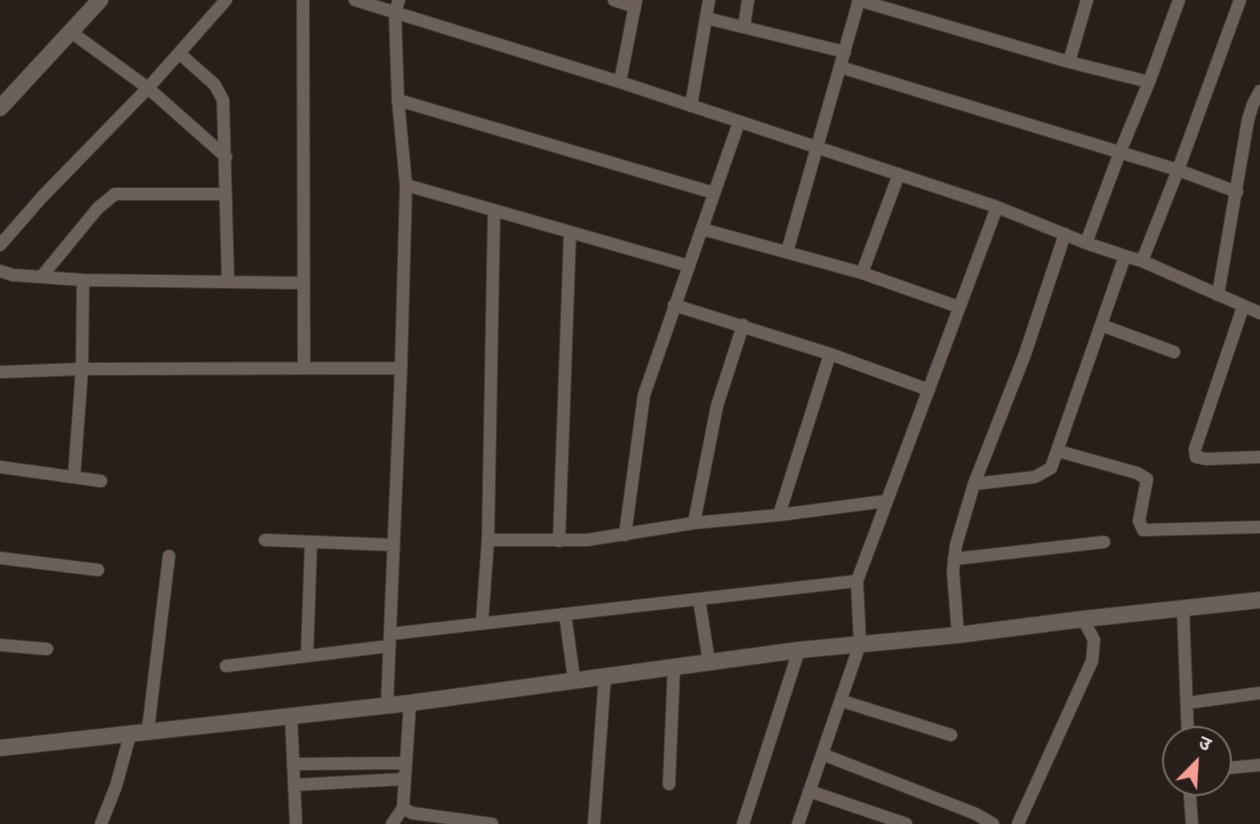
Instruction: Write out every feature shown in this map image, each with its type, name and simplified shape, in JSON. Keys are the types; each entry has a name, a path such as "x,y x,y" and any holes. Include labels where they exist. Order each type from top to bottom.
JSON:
{"street":[{"path":"0,107 100,0"},
{"path":"0,245 42,197 148,88 226,0"},
{"path":"303,0 304,367"},
{"path":"355,0 397,6 998,207 1086,243 1142,261 1260,313"},
{"path":"614,0 636,3 620,82"},
{"path":"691,106 709,0"},
{"path":"744,27 748,0"},
{"path":"787,252 858,0 1069,62 1149,82"},
{"path":"1069,62 1087,0"},
{"path":"1086,243 1180,0"},
{"path":"1142,261 1240,0"},
{"path":"387,705 406,185 398,100 397,6"},
{"path":"706,18 845,52"},
{"path":"71,32 148,88 226,157"},
{"path":"179,53 215,85 221,93 225,108 228,280"},
{"path":"840,67 1178,170 1237,192"},
{"path":"1218,295 1237,192 1254,122 1253,104 1260,91"},
{"path":"398,100 714,194"},
{"path":"625,535 644,395 739,122"},
{"path":"862,273 899,174"},
{"path":"406,185 689,266"},
{"path":"42,276 98,208 115,194 226,194"},
{"path":"798,824 860,644 856,581 998,207"},
{"path":"482,622 488,540 494,212"},
{"path":"702,229 862,273 959,307"},
{"path":"559,541 570,233"},
{"path":"958,635 954,559 974,484 1025,354 1065,234"},
{"path":"974,484 1044,474 1051,468 1125,256"},
{"path":"0,271 13,275 83,280 304,283"},
{"path":"74,477 82,369 83,280"},
{"path":"674,305 830,354 929,390"},
{"path":"1243,307 1195,454 1196,457 1206,459 1260,457"},
{"path":"694,523 717,406 743,325"},
{"path":"1101,326 1174,352"},
{"path":"779,515 830,354"},
{"path":"0,372 82,369 401,368"},
{"path":"1058,451 1138,473 1147,479 1139,521 1143,530 1260,527"},
{"path":"0,467 101,481"},
{"path":"488,540 559,541 625,535 694,523 779,515 886,500"},
{"path":"265,540 394,545"},
{"path":"307,656 311,541"},
{"path":"954,559 1104,542"},
{"path":"148,730 169,556"},
{"path":"0,558 98,570"},
{"path":"226,666 307,656 482,622 856,581"},
{"path":"699,599 709,662"},
{"path":"0,748 410,703 799,650 958,635 1260,600"},
{"path":"1183,607 1188,726"},
{"path":"565,614 574,679"},
{"path":"1018,824 1092,661 1094,640 1083,619"},
{"path":"0,645 47,649"},
{"path":"743,824 799,650"},
{"path":"669,784 674,666"},
{"path":"594,824 605,675"},
{"path":"1187,703 1260,693"},
{"path":"842,701 951,734"},
{"path":"392,824 403,807 410,703"},
{"path":"291,715 296,824"},
{"path":"101,824 116,786 130,735"},
{"path":"822,754 976,814 993,824"},
{"path":"293,764 406,763"},
{"path":"1232,768 1260,765"},
{"path":"294,785 404,779"},
{"path":"809,791 906,824"},
{"path":"1190,796 1192,824"},
{"path":"403,807 433,820 492,824"}]}
